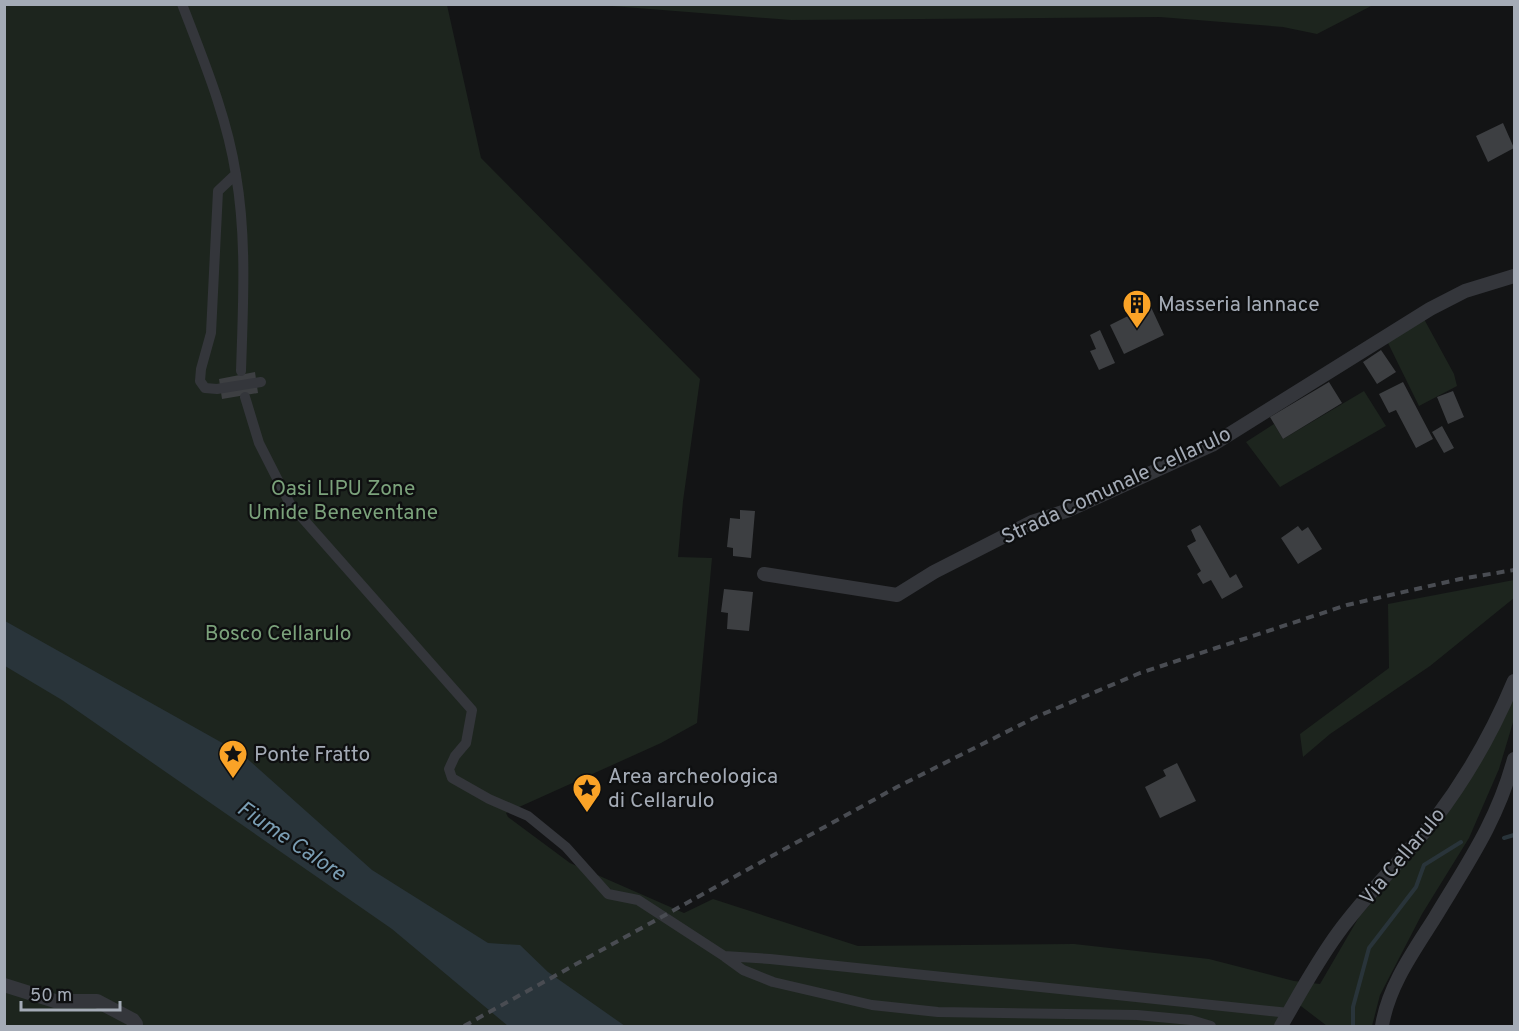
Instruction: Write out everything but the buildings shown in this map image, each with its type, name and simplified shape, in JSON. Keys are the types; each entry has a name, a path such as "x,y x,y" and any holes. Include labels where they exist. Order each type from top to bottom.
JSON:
{"street":[{"path":"182,4 206,64 236,174 242,230 241,371"},
{"path":"236,174 218,191 212,333 201,369 200,381 205,388 217,389 261,382"},
{"name":"Strada Comunale Cellarulo","path":"764,574 897,595 934,572 1032,522 1069,510 1212,445 1430,309 1465,291 1515,276"},
{"path":"244,397 259,442 290,504 472,710 466,743 455,756 449,769 452,778 489,799 528,816 566,847 608,894 638,900 743,970 773,982 872,1005 938,1012 1137,1015 1191,1020 1211,1026"},
{"name":"Via Cellarulo","path":"1281,1026 1303,986 1337,934 1464,780 1515,681"},
{"path":"1382,1026 1384,1011 1403,969 1491,825 1506,791 1515,759"},
{"path":"724,956 782,960 1289,1013"},
{"path":"4,985 55,1001 97,1001 133,1020 136,1024 134,1026"}],"green space":[{"name":"Oasi LIPU Zone Umide Beneventane","path":"4,5 447,5 481,158 700,379 683,501 678,557 712,558 697,723 661,743 506,813 508,817 570,863 684,913 713,899 858,946 1074,944 1209,959 1294,981 1320,984 1359,917 1416,851 1514,696 1514,719 1499,769 1469,838 1422,914 1380,995 1372,1026 1327,1026 1293,1000 1276,1026 5,1026"},
{"path":"599,5 1373,5 1317,34 1283,27 1160,17 791,20"},
{"path":"1424,319 1454,374 1457,386 1419,406 1387,341"},
{"path":"1364,391 1386,426 1280,487 1246,442 1274,424 1283,439"},
{"path":"1514,580 1514,598 1430,666 1330,734 1303,757 1300,734 1389,668 1388,604"}],"water":[{"name":"Fiume Calore","path":"5,621 242,754 372,870 488,943 520,945 548,972 625,1026 508,1026 392,929 62,700 5,666"}],"waterway":[{"path":"1504,838 1514,835"},
{"path":"1353,1026 1353,1007 1369,948 1416,887 1424,865 1461,842"}],"railway":[{"path":"464,1026 897,787 1036,717 1140,673 1347,605 1460,579 1514,570"}],"place":[{"name":"Masseria Iannace","path":"1137,330"},
{"name":"Ponte Fratto","path":"233,780"},
{"name":"Area archeologica di Cellarulo","path":"587,814"}],"park label":[{"name":"Bosco Cellarulo","path":"278,633"}]}
